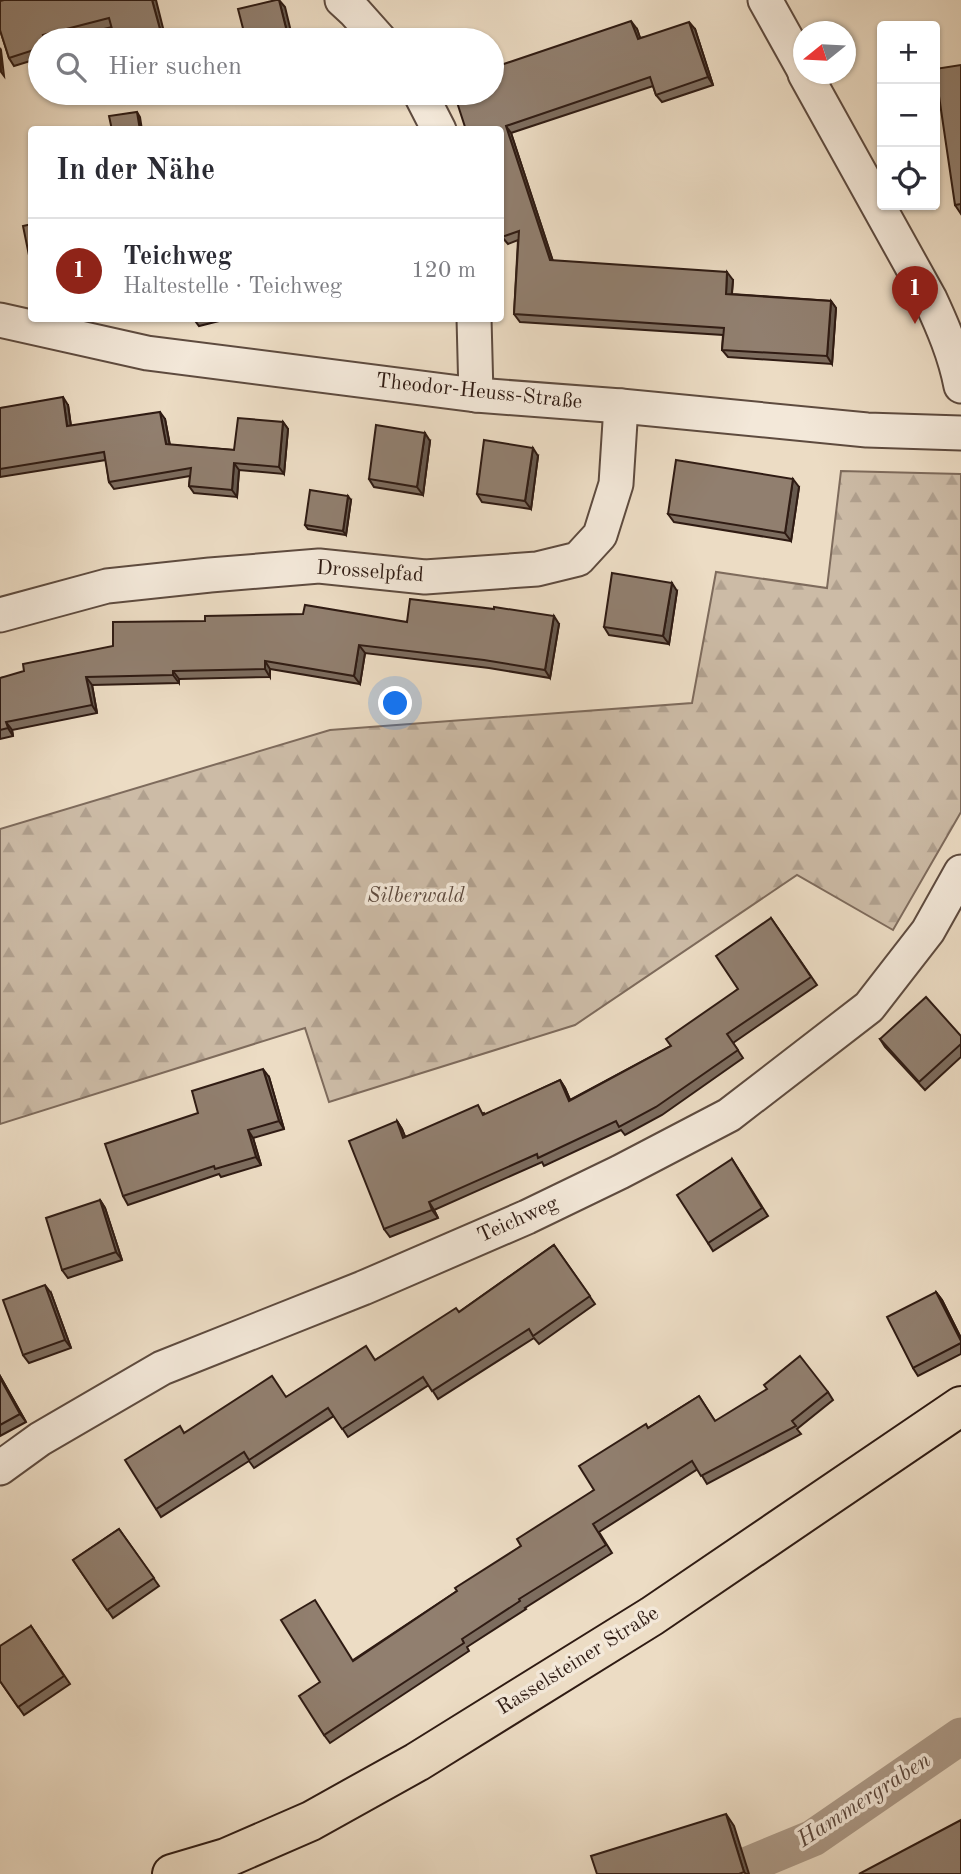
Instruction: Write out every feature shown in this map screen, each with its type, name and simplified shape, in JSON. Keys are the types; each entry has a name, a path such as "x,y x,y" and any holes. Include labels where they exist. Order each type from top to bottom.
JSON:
{"main road":[{"name":"Rasselsteiner Straße","path":"172,1874 226,1858 311,1821 417,1762 652,1616 961,1406"}],"street":[{"path":"342,0 369,28"},
{"path":"765,0 793,52"},
{"path":"811,84 930,299 957,363 961,386"},
{"path":"426,105 437,126"},
{"name":"Theodor-Heuss-Straße","path":"0,320 147,353 476,395 621,405 867,430 961,433"},
{"path":"474,322 476,395"},
{"name":"Drosselpfad","path":"0,615 107,586 210,575 319,566 425,578 537,569 578,559 600,535 617,484 621,405"},
{"name":"Teichweg","path":"0,1468 40,1439 162,1368 363,1288 527,1217 729,1115 869,1007 929,931 961,872"}],"green space":[{"name":"Silberwald","path":"841,471 961,474 961,812 893,930 797,875 575,1025 329,1102 305,1028 0,1124 0,829 330,730 692,703 716,572 827,588"}],"building":[{"path":"152,0 160,28 112,28 109,18 70,28 28,28 28,52 9,58 0,30 0,1"},
{"path":"279,0 286,28 243,28 238,9"},
{"path":"631,21 638,39 689,22 708,77 656,95 650,77 506,126 550,260 727,272 726,294 831,301 827,356 722,350 724,328 514,314 519,231 504,236 504,126 465,126 458,105 504,105 504,64"},
{"path":"961,65 961,204 955,205 940,103 940,68"},
{"path":"137,112 139,126 111,126 109,116"},
{"path":"28,225 28,250 23,226"},
{"path":"63,397 67,426 160,412 166,444 234,450 238,418 283,422 279,467 234,463 232,490 189,486 191,468 109,482 104,452 0,469 0,408"},
{"path":"376,425 425,433 417,487 369,479"},
{"path":"484,440 533,448 525,501 477,494"},
{"path":"676,460 793,479 785,533 668,514"},
{"path":"310,490 348,496 343,531 305,525"},
{"path":"612,573 672,583 663,636 604,627"},
{"path":"410,599 554,616 545,670 359,645 354,676 265,661 265,669 173,671 173,675 86,677 92,705 6,722 8,728 0,730 0,678 24,671 23,664 113,646 113,622 205,621 205,616 303,614 305,605 407,622"},
{"path":"771,918 811,977 727,1034 738,1050 656,1107 619,1127 616,1121 538,1158 537,1154 429,1202 432,1210 384,1229 349,1141 397,1121 403,1138 478,1105 483,1115 560,1080 569,1101 671,1046 666,1039 738,989 716,956"},
{"path":"926,997 961,1036 961,1044 919,1082 880,1039"},
{"path":"263,1069 279,1121 248,1130 256,1157 215,1169 214,1166 123,1196 105,1144 198,1113 192,1091"},
{"path":"732,1159 762,1208 708,1243 677,1195"},
{"path":"100,1200 116,1252 62,1270 46,1218"},
{"path":"554,1245 590,1296 533,1336 529,1329 432,1391 423,1377 342,1429 328,1408 249,1460 244,1452 156,1509 125,1460 180,1426 184,1433 272,1376 286,1397 366,1346 375,1360 456,1308 459,1312"},
{"path":"45,1285 65,1340 23,1355 3,1300"},
{"path":"936,1292 961,1343 913,1368 887,1317"},
{"path":"800,1356 828,1392 792,1421 796,1426 701,1476 692,1461 593,1524 606,1545 519,1599 520,1601 462,1639 464,1643 324,1735 299,1696 320,1682 281,1620 315,1600 353,1661 457,1591 455,1588 521,1546 517,1539 594,1490 579,1466 646,1424 648,1428 699,1396 715,1421 767,1389 764,1385"},
{"path":"0,1378 20,1414 0,1425"},
{"path":"119,1529 154,1578 107,1610 73,1560"},
{"path":"31,1626 64,1676 18,1707 0,1681 0,1646"},
{"path":"726,1814 744,1872 597,1874 591,1856"},
{"path":"961,1820 961,1874 859,1874"}],"waterway":[{"name":"Hammergraben","path":"726,1874 813,1838 961,1736"}],"place":[{"name":"Teichweg","path":"915,324"}]}
